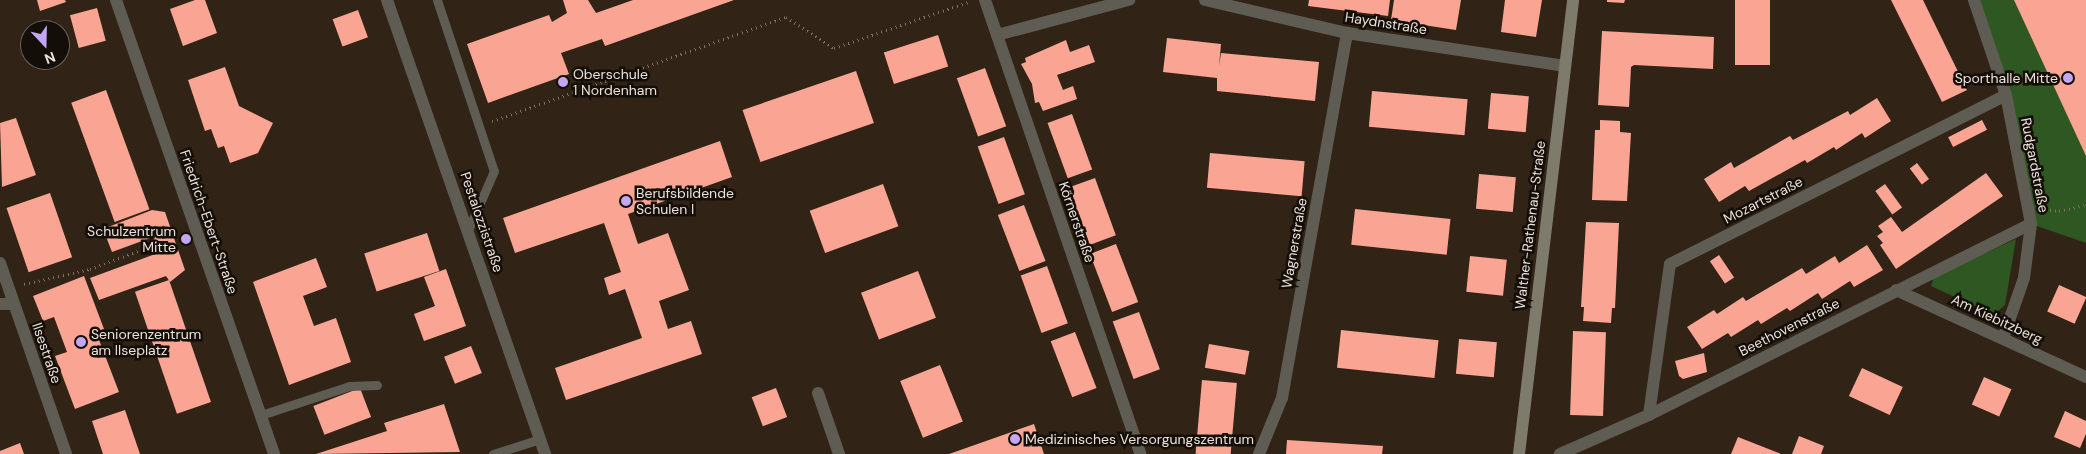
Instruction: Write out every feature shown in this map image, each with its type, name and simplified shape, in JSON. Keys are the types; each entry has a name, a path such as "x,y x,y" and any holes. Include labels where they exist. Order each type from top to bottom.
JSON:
{"street":[{"name":"Friedrich-Ebert-Straße","path":"116,0 274,454"},
{"name":"Pestalozzistraße","path":"387,0 469,228 545,454"},
{"name":"Körnerstraße","path":"984,0 1140,454"},
{"path":"997,35 1129,0"},
{"name":"Haydnstraße","path":"1205,0 1347,33 1564,66"},
{"name":"Walther-Rathenau-Straße","path":"1518,454 1573,0"},
{"name":"Rudgardstraße","path":"1974,0 2006,95 2031,224 2024,278 2002,338"},
{"name":"Wagnerstraße","path":"1259,454 1282,398 1347,33"},
{"name":"Mozartstraße","path":"1649,415 1670,264 2006,95"},
{"name":"Beethovenstraße","path":"1560,454 1649,415 2031,224"},
{"name":"Ilsestraße","path":"0,263 66,454"},
{"name":"Am Kiebitzberg","path":"1896,290 2086,376"},
{"path":"0,304 14,304"},
{"path":"818,394 839,454"}],"lane":[{"path":"437,0 494,171 469,228"},
{"path":"261,415 348,386 377,385"},
{"path":"493,454 540,439"}],"path":[{"path":"479,125 786,17 834,48 974,0"},
{"path":"2028,207 2059,211 2086,205"},
{"path":"9,288 90,269 156,244"}],"green space":[{"path":"1974,0 2086,0 2086,243 2031,224 2006,95"},
{"path":"2016,239 2005,305 1993,315 1931,286 1934,277"}],"building":[{"path":"37,0 65,0 66,2 40,11"},
{"path":"195,0 205,0 217,33 183,46 170,9"},
{"path":"563,0 588,0 596,13 633,0 734,0 605,46 602,39 561,53 569,74 488,103 467,44 549,15 552,22 567,13"},
{"path":"1309,0 1390,0 1388,16 1308,6"},
{"path":"1394,0 1461,0 1456,30 1391,20"},
{"path":"1505,0 1542,0 1536,37 1501,32"},
{"path":"1607,0 1625,0 1624,3 1607,2"},
{"path":"1735,0 1770,0 1770,65 1735,65"},
{"path":"1891,0 1923,0 1967,90 1942,102"},
{"name":"Sporthalle Mitte","path":"2014,0 2086,0 2086,156"},
{"path":"97,8 106,41 79,48 70,15"},
{"path":"358,10 368,37 343,46 333,19"},
{"path":"1602,31 1714,37 1713,69 1634,65 1631,67 1629,107 1598,105"},
{"path":"938,35 948,66 894,84 884,53"},
{"path":"1167,38 1221,44 1219,66 1221,53 1319,62 1315,101 1217,91 1217,78 1163,72"},
{"path":"1066,40 1070,52 1089,45 1095,62 1057,75 1063,90 1073,86 1077,99 1043,111 1039,102 1035,103 1032,84 1021,64 1026,62 1025,58"},
{"path":"225,67 239,106 273,123 258,153 230,163 224,146 218,148 211,129 205,131 188,80"},
{"path":"985,68 1006,126 978,137 957,78"},
{"path":"856,71 874,123 760,162 743,110"},
{"path":"106,90 149,209 115,222 71,103"},
{"path":"1372,91 1468,99 1464,135 1369,127"},
{"path":"1491,93 1529,96 1526,132 1488,129"},
{"path":"1877,98 1891,121 1865,138 1862,133 1836,150 1834,147 1807,163 1805,160 1749,191 1745,186 1719,202 1704,179 1731,162 1734,168 1790,136 1793,140 1848,111 1850,115"},
{"path":"1072,114 1092,169 1068,178 1048,123"},
{"path":"16,118 36,175 2,187 0,123"},
{"path":"1600,120 1620,121 1620,132 1631,133 1627,201 1592,200 1595,130 1600,130"},
{"path":"1982,120 1987,130 1953,147 1948,137"},
{"path":"1004,137 1025,194 999,204 978,147"},
{"path":"720,141 732,177 628,214 638,244 668,233 689,290 659,301 668,329 691,321 702,354 566,400 555,368 642,338 625,289 609,295 604,278 621,272 604,223 515,253 503,218"},
{"path":"1210,153 1305,161 1302,196 1207,188"},
{"path":"1917,163 1929,179 1922,184 1910,168"},
{"path":"1986,173 2003,196 1896,269 1880,245 1883,243 1877,236 1883,232 1878,226 1891,217 1902,232"},
{"path":"1479,174 1516,177 1513,212 1476,209"},
{"path":"1095,178 1116,235 1090,245 1069,188"},
{"path":"883,184 898,226 825,253 810,211"},
{"path":"1885,184 1902,207 1892,215 1875,191"},
{"path":"50,193 72,257 29,272 7,208"},
{"path":"1024,205 1046,261 1019,271 998,215"},
{"path":"1355,209 1450,219 1447,255 1351,245"},
{"path":"152,210 165,212 185,270 170,282 166,276 99,300 90,278 158,253 153,237 112,252 103,229"},
{"path":"1586,222 1619,223 1615,308 1612,308 1611,323 1583,321 1584,307 1581,307"},
{"path":"427,233 439,271 377,291 364,253"},
{"path":"1116,244 1138,302 1112,312 1090,254"},
{"path":"1867,245 1883,270 1854,287 1850,281 1822,299 1818,293 1790,311 1787,308 1761,324 1758,320 1731,337 1728,333 1702,349 1687,327 1714,310 1717,314 1743,297 1746,301 1802,268 1806,274 1835,256 1839,263"},
{"path":"1719,255 1734,277 1725,284 1710,261"},
{"path":"1470,256 1507,260 1503,296 1466,292"},
{"path":"316,258 327,287 303,296 314,326 336,318 351,362 289,385 253,282"},
{"path":"1047,266 1068,323 1042,333 1021,276"},
{"path":"446,269 466,326 424,341 414,314 435,306 424,277"},
{"path":"918,271 936,318 879,340 861,293"},
{"name":"Seniorenzentrum am Ilseplatz","path":"84,276 104,329 96,332 119,392 75,409 55,356 67,352 54,317 43,321 33,296"},
{"path":"169,280 211,402 177,414 135,292"},
{"path":"2059,285 2086,297 2075,324 2047,311"},
{"path":"1139,312 1160,369 1134,379 1113,322"},
{"path":"1341,330 1438,340 1434,378 1337,368"},
{"path":"1573,331 1606,332 1603,416 1570,415"},
{"path":"1075,332 1097,388 1072,397 1051,341"},
{"path":"1459,339 1497,342 1494,377 1456,374"},
{"path":"1209,344 1249,351 1245,375 1205,368"},
{"path":"471,346 482,373 455,384 444,357"},
{"path":"1704,353 1707,372 1683,379 1679,376 1675,361"},
{"path":"940,365 963,422 923,438 900,381"},
{"path":"1862,368 1903,387 1890,415 1849,396"},
{"path":"1984,377 2011,389 1999,417 1972,404"},
{"path":"1202,380 1237,383 1231,454 1196,454"},
{"path":"360,388 371,417 324,435 313,406"},
{"path":"776,388 787,417 763,426 752,397"},
{"path":"444,404 460,452 316,454 387,431 384,423"},
{"path":"125,410 140,454 103,454 92,421"},
{"path":"2065,411 2086,421 2086,434 2080,448 2054,437"},
{"name":"Medizinisches Versorgungszentrum","path":"1034,424 1044,454 949,454"},
{"path":"1799,436 1824,446 1821,454 1792,454"},
{"path":"1738,437 1781,454 1731,454"},
{"path":"1287,440 1383,446 1382,454 1286,454"},
{"path":"20,443 24,454 0,454 0,451"}],"place":[{"name":"Sporthalle Mitte","path":"2068,78"},
{"name":"Oberschule 1 Nordenham","path":"563,82"},
{"name":"Berufsbildende Schulen I","path":"626,201"},
{"name":"Schulzentrum Mitte","path":"186,239"},
{"name":"Seniorenzentrum am Ilseplatz","path":"81,342"},
{"name":"Medizinisches Versorgungszentrum","path":"1015,439"}]}
